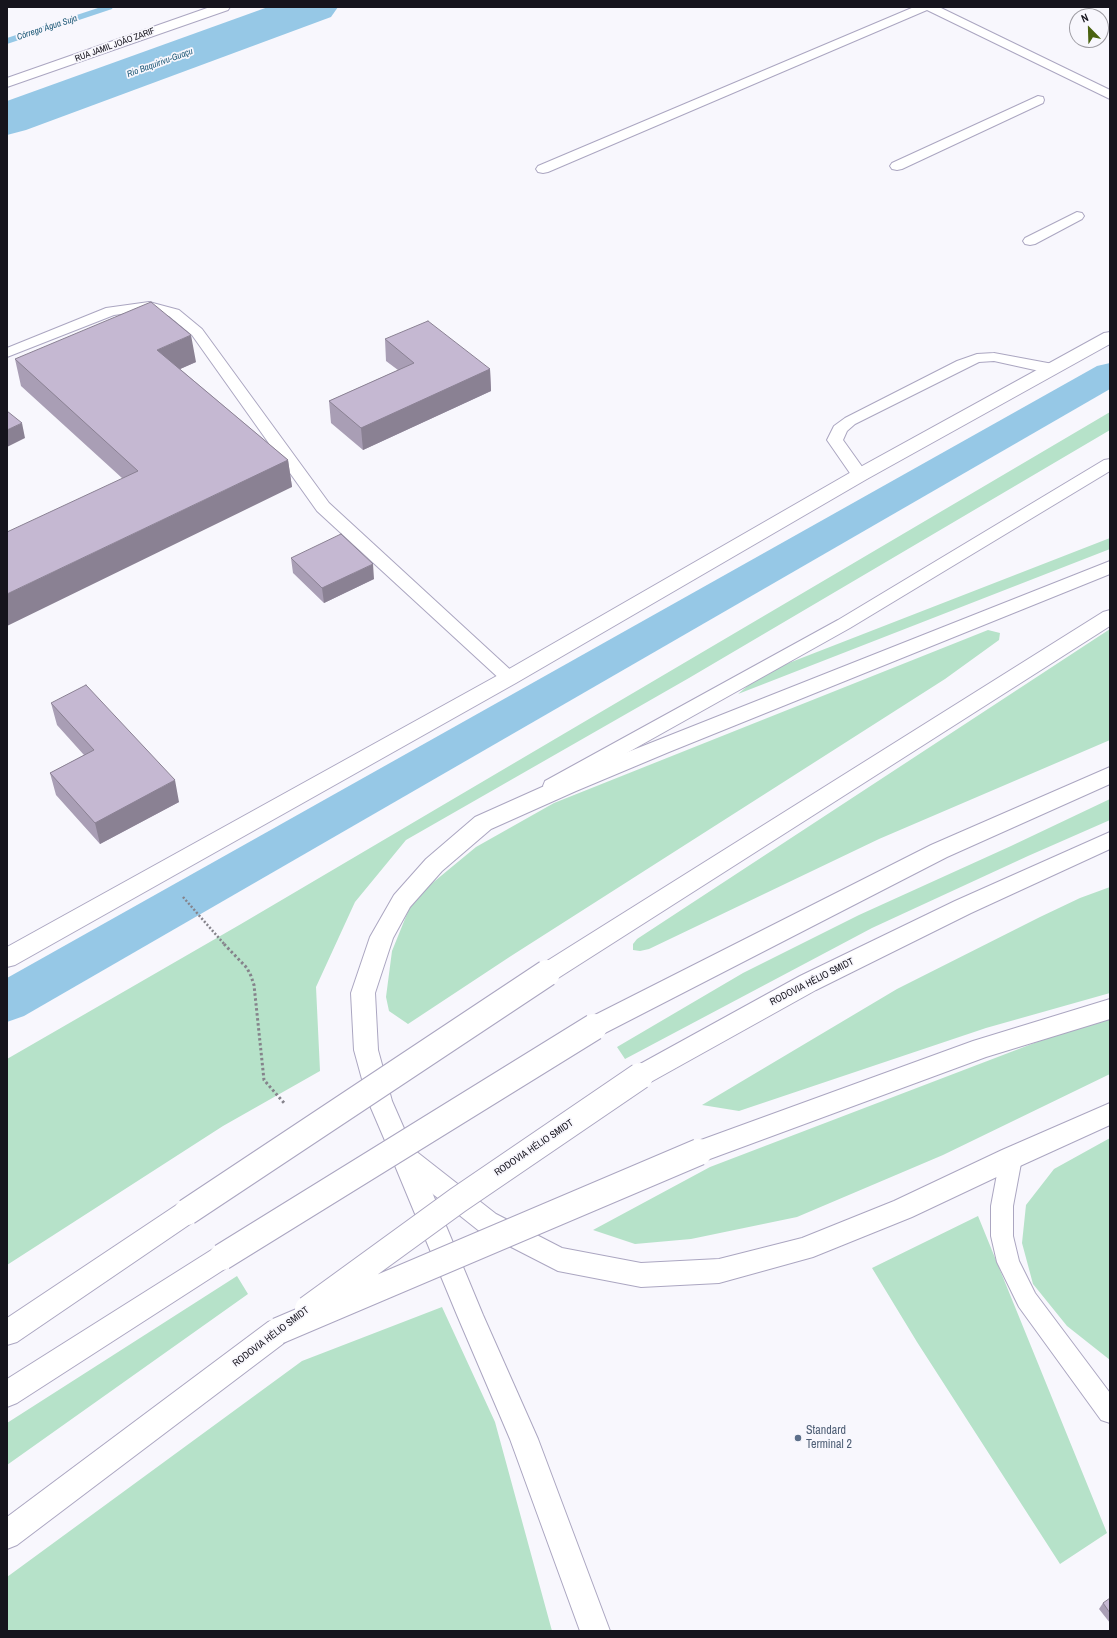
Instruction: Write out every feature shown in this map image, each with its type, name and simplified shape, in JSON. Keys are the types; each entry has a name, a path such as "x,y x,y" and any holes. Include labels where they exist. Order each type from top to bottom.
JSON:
{"main road":[{"name":"RUA JAMIL JOÃO ZARIF","path":"7,83 223,7"},
{"path":"7,958 509,678 860,475 1110,337"},
{"path":"595,1631 524,1439 380,1101 366,1050 363,993 382,936 402,901 434,865 483,824 568,785 660,747 1110,567"},
{"path":"7,1333 547,973 1110,617"},
{"path":"7,1394 222,1257 594,1027 939,851 1110,775"},
{"name":"RODOVIA HÉLIO SMIDT","path":"7,1535 278,1331 458,1200 640,1076 808,983 963,907 1104,843"},
{"path":"278,1331 699,1152 982,1048 1110,1009"},
{"path":"404,1156 487,1222 558,1259 641,1275 720,1270 804,1249 903,1209 1011,1158 1110,1114"}],"lane":[{"path":"543,169 924,7"},
{"path":"930,7 1110,94"},
{"path":"897,166 1038,100"},
{"path":"1030,241 1076,216"},
{"path":"7,353 111,311 149,306 174,313 197,332 323,506 509,678"},
{"path":"860,475 835,440 840,429 850,421 962,364 977,358 994,357 1053,369"},
{"path":"483,824 844,624 1110,464"},
{"path":"1011,1158 1002,1206 1002,1236 1008,1262 1027,1300 1110,1412"}],"path":[{"path":"183,896 213,932"}],"green space":[{"path":"1110,412 1110,430 689,678 406,840 355,902 316,987 320,1071 223,1126 7,1265 7,1059 241,924"},
{"path":"1110,538 1110,549 738,694 763,673"},
{"path":"1110,629 1110,740 879,839 649,949 640,951 633,950 633,944 637,939"},
{"path":"988,630 1000,633 999,640 945,679 511,956 408,1024 389,1011 386,997 392,951 413,899 476,847 554,803"},
{"path":"1110,799 1110,820 872,928 625,1059 617,1047 743,973 859,915"},
{"path":"1110,887 1110,993 986,1028 739,1111 702,1105 897,989 1040,917 1080,898"},
{"path":"1110,1019 1110,1074 943,1155 797,1217 691,1239 635,1244 593,1230 710,1167 1071,1029"},
{"path":"1110,1138 1110,1360 1067,1326 1033,1284 1022,1243 1026,1205 1054,1169"},
{"path":"978,1216 1107,1533 1060,1564 917,1342 872,1268"},
{"path":"237,1276 248,1294 7,1465 7,1423"},
{"path":"442,1307 495,1422 552,1631 7,1631 7,1577 302,1361"}],"building":[{"path":"151,302 191,335 157,350 288,460 7,594 7,532 138,471 15,359"},
{"path":"428,321 490,369 361,428 329,401 414,363 385,339"},
{"path":"7,411 22,423 7,430"},
{"path":"341,534 373,564 322,588 291,558"},
{"path":"86,685 175,780 95,823 50,773 94,750 51,703"},
{"path":"1110,1598 1110,1613 1103,1603"}],"waterway":[{"name":"Córrego Água Suja","path":"7,41 109,7"},
{"name":"Rio Baquirivu-Guaçu","path":"7,119 314,7"},
{"path":"7,1002 1110,374"}],"place":[{"name":"Standard Terminal 2","path":"798,1438"}]}
